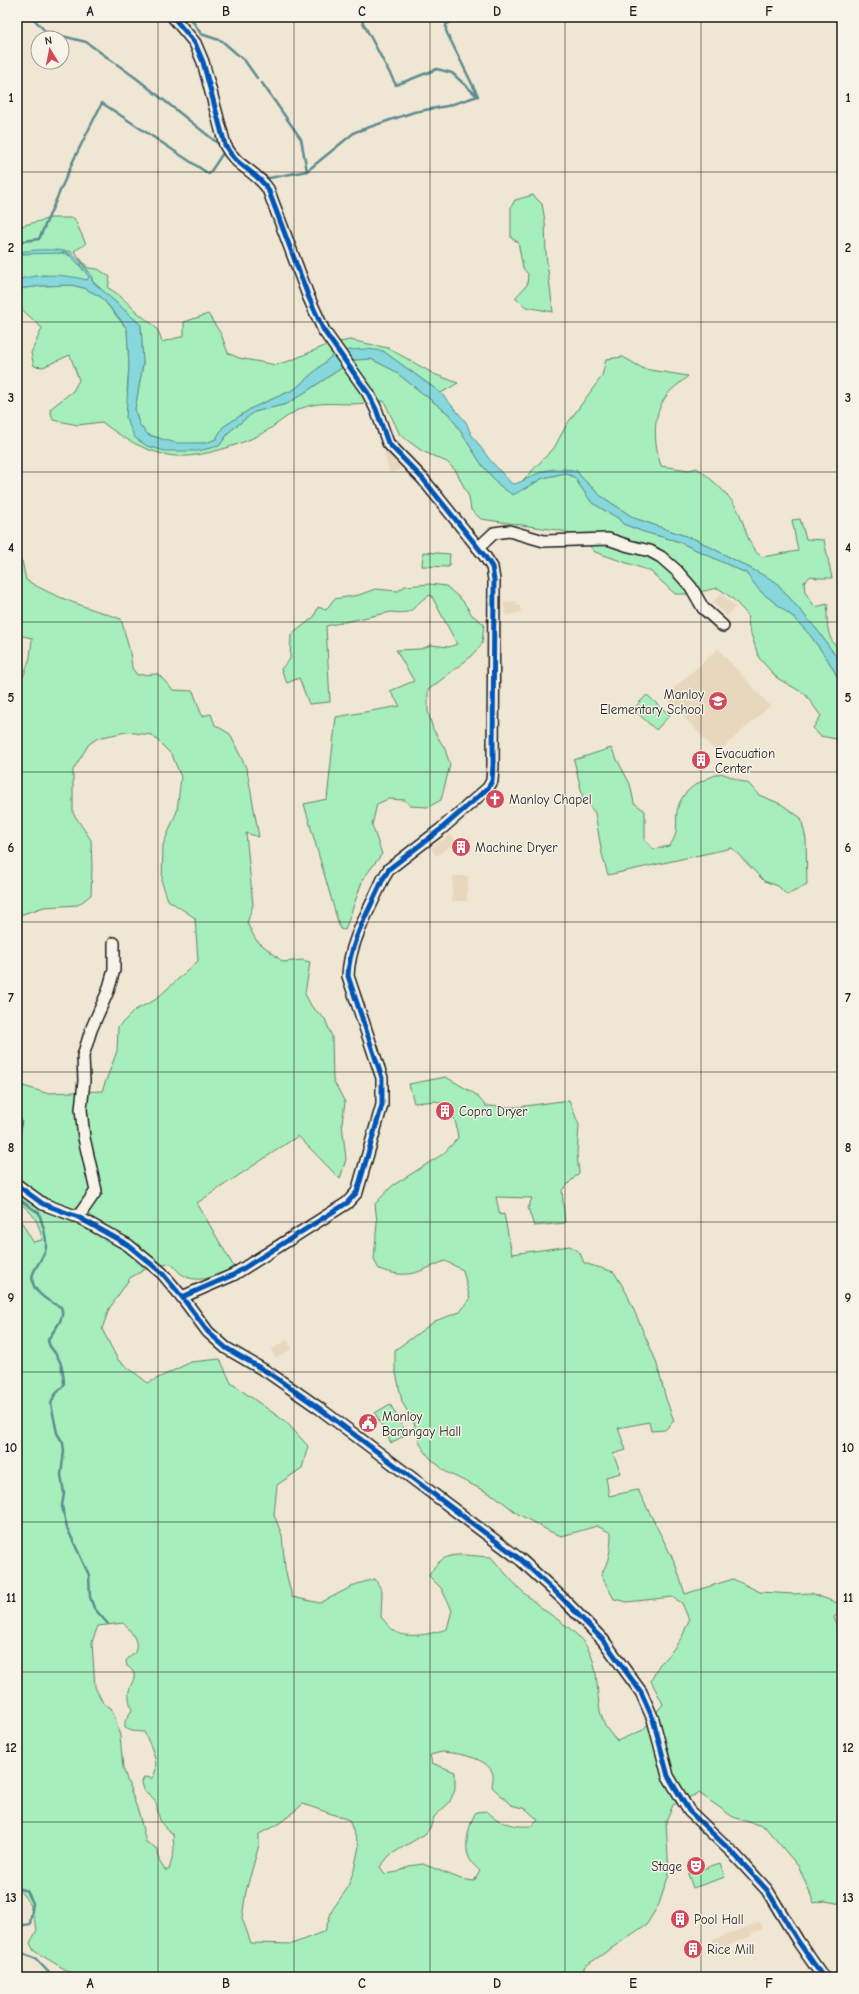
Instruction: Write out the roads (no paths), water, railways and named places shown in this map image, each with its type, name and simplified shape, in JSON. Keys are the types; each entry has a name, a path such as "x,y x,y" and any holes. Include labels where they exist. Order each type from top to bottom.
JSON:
{"street":[{"path":"173,17 195,43 203,62 225,145 232,157 260,178 268,189 309,298 324,331 368,393 376,409 388,443 423,479 478,548 492,567 494,580 492,781 488,788 441,829 389,869 383,879 352,950 349,963 348,976 382,1078 382,1106 357,1192 348,1203 233,1275 182,1297"},
{"path":"478,548 494,533 509,531 544,541 608,539 650,551 661,557 677,571 691,587 703,608 723,626"},
{"path":"78,1217 96,1191 84,1138 81,1109 84,1081 83,1056 90,1030 108,991 114,970 114,943"},
{"path":"17,1185 43,1204 78,1217 128,1245 162,1273 208,1332 226,1348 269,1374 318,1408 520,1560 562,1598 603,1640 641,1692 653,1719 668,1776 675,1791 689,1811 733,1853 767,1890 798,1941 823,1977"}],"water":[{"path":"58,250 64,251 74,256 90,274 92,281 141,325 143,364 135,409 139,424 148,435 176,443 206,443 216,439 223,427 252,408 295,389 333,355 349,350 366,349 383,351 441,393 466,422 471,434 490,460 512,484 548,470 576,470 582,478 601,496 634,518 697,540 776,582 818,631 842,665 842,685 828,660 810,635 792,616 760,591 746,573 677,541 644,532 623,524 618,518 592,503 574,477 565,473 543,478 513,495 500,486 482,465 450,415 393,370 371,359 354,360 287,404 254,412 230,431 219,446 198,451 165,451 147,446 135,438 126,418 129,366 127,329 101,297 84,288 71,285 17,289 17,280 34,276 70,276 87,280 89,277 80,265 67,253 17,254 17,252"}],"waterway":[{"path":"32,17 46,32 86,42 136,78 220,145"},
{"path":"190,17 201,34 222,41 245,61 257,78"},
{"path":"360,17 396,85 437,69 452,73 476,95"},
{"path":"261,174 269,178 307,171 355,132 414,112 447,106 478,96 446,31 446,25 457,17"},
{"path":"262,83 301,139 307,171"},
{"path":"17,242 39,239 74,159 102,103 209,174 225,150"},
{"path":"17,1113 21,1121 20,1135 17,1138"},
{"path":"17,1198 39,1213 45,1234 46,1247 33,1274 32,1280 36,1290 46,1299 61,1307 62,1311 61,1320 48,1340 50,1347 59,1359 64,1378 64,1385 54,1396 51,1404 57,1433 63,1443 64,1451 61,1475 64,1493 62,1506 67,1528 89,1575 90,1597 94,1608 108,1624"},
{"path":"17,1888 27,1891 33,1903 30,1924 17,1926"},
{"path":"17,1951 36,1959 53,1977"}],"place":[{"name":"Manloy Elementary School","path":"718,701"},
{"name":"Evacuation Center","path":"701,760"},
{"name":"Manloy Chapel","path":"495,799"},
{"name":"Machine Dryer","path":"461,847"},
{"name":"Copra Dryer","path":"445,1111"},
{"name":"Manloy Barangay Hall","path":"368,1423"},
{"name":"Stage","path":"696,1866"},
{"name":"Pool Hall","path":"680,1919"},
{"name":"Rice Mill","path":"693,1949"}]}
